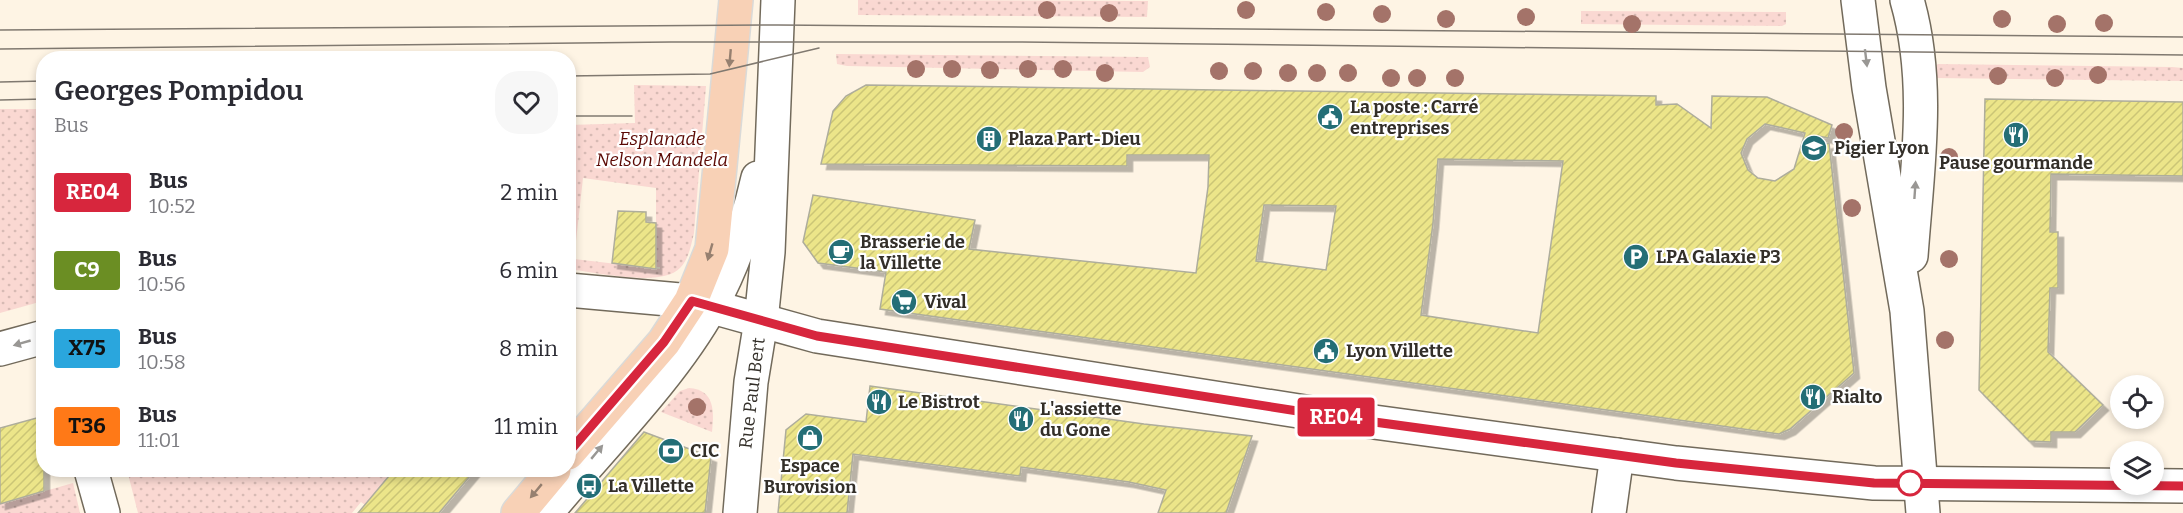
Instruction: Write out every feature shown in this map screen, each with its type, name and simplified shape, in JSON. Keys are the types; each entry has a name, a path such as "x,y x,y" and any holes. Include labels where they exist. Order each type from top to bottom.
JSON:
{"main road":[{"path":"576,444 664,342 701,304 712,249 736,0"},
{"path":"518,513 548,477"}],"street":[{"name":"Rue Paul Bert","path":"740,513 751,382 761,321 768,252 778,0"},
{"path":"1858,0 1869,88 1907,311 1922,498"},
{"path":"1907,0 1917,34 1922,88 1907,311"},
{"name":"Rue Paul Bert","path":"546,513 669,367 701,304 737,250 772,130"},
{"path":"576,291 701,304 817,336 1269,406 1617,455 1862,482 1922,498 2183,486"},
{"path":"0,350 36,339"},
{"path":"1610,513 1617,455"},
{"path":"93,477 104,513"}],"green space":[{"path":"858,0 1148,1 1147,17 858,15"},
{"path":"1581,11 1786,12 1786,24 1782,26 1581,24"},
{"path":"836,54 1148,57 1150,67 1143,72 847,66 837,64"},
{"path":"1938,64 2172,67 2183,68 2183,81 1935,78 1935,66"},
{"name":"Esplanade Nelson Mandela","path":"634,85 706,86 694,233 688,256 680,268 671,274 643,278 576,270 576,259 660,269 660,267 656,267 656,188 583,178 576,241 576,125 635,123"},
{"path":"0,109 36,109 36,303 0,313"},
{"path":"689,388 698,390 708,397 713,417 712,432 661,412 680,391"},
{"path":"129,477 388,477 365,505 361,502 352,513 138,513"},
{"path":"73,483 80,513 0,513 0,504"}],"building":[{"path":"866,85 1656,96 1656,105 1677,104 1711,128 1712,96 1767,97 1832,125 1828,138 1819,136 1824,144 1829,143 1854,373 1790,429 1779,434 880,309 886,272 818,263 803,242 813,195 975,220 969,249 1196,273 1208,187 1209,155 1127,155 1127,166 821,164 833,111 846,96","holes":["1765,124 1805,133 1794,169 1775,181 1758,178 1748,170 1741,153 1747,139","1438,159 1563,161 1538,333 1421,315 1433,223","1264,205 1336,206 1326,270 1256,261"]},
{"path":"1985,99 2183,102 2183,176 2051,174 2050,232 2058,232 2058,288 2050,288 2048,352 2103,405 2075,432 2051,432 2051,442 2029,441 1979,390"},
{"path":"618,211 646,212 646,222 656,223 656,269 612,263"},
{"path":"870,386 1144,424 1252,436 1226,513 1158,513 1166,490 1129,482 1021,467 1020,476 853,454 847,513 778,513 786,430 806,414 866,422"},
{"path":"36,418 36,477 44,477 44,491 0,504 0,428"},
{"path":"644,432 711,457 705,513 575,513"},
{"path":"388,477 469,477 439,513 358,513"}],"tram line":[{"path":"0,30 778,25 2183,37"},
{"path":"0,49 671,42 1022,42 2183,55"},
{"path":"576,76 710,74 819,48"},
{"path":"0,82 36,81"},
{"path":"0,100 36,99"},
{"path":"576,116 632,116"}],"bus line":[{"name":"RE04","path":"576,444 664,342 692,301 817,336 1323,415 1676,463 1874,483 2183,486"}],"place":[{"name":"La poste : Carré entreprises","path":"1330,117"},
{"name":"Pause gourmande","path":"2016,135"},
{"name":"Plaza Part-Dieu","path":"989,139"},
{"name":"Pigier Lyon","path":"1814,148"},
{"name":"Brasserie de la Villette","path":"841,252"},
{"name":"LPA Galaxie P3","path":"1636,257"},
{"name":"Vival","path":"904,302"},
{"name":"Lyon Villette","path":"1326,351"},
{"name":"Rialto","path":"1813,397"},
{"name":"Le Bistrot","path":"879,402"},
{"name":"L'assiette du Gone","path":"1021,419"},
{"name":"Espace Burovision","path":"810,438"},
{"name":"CIC","path":"671,451"},
{"name":"La Villette","path":"589,486"}]}
